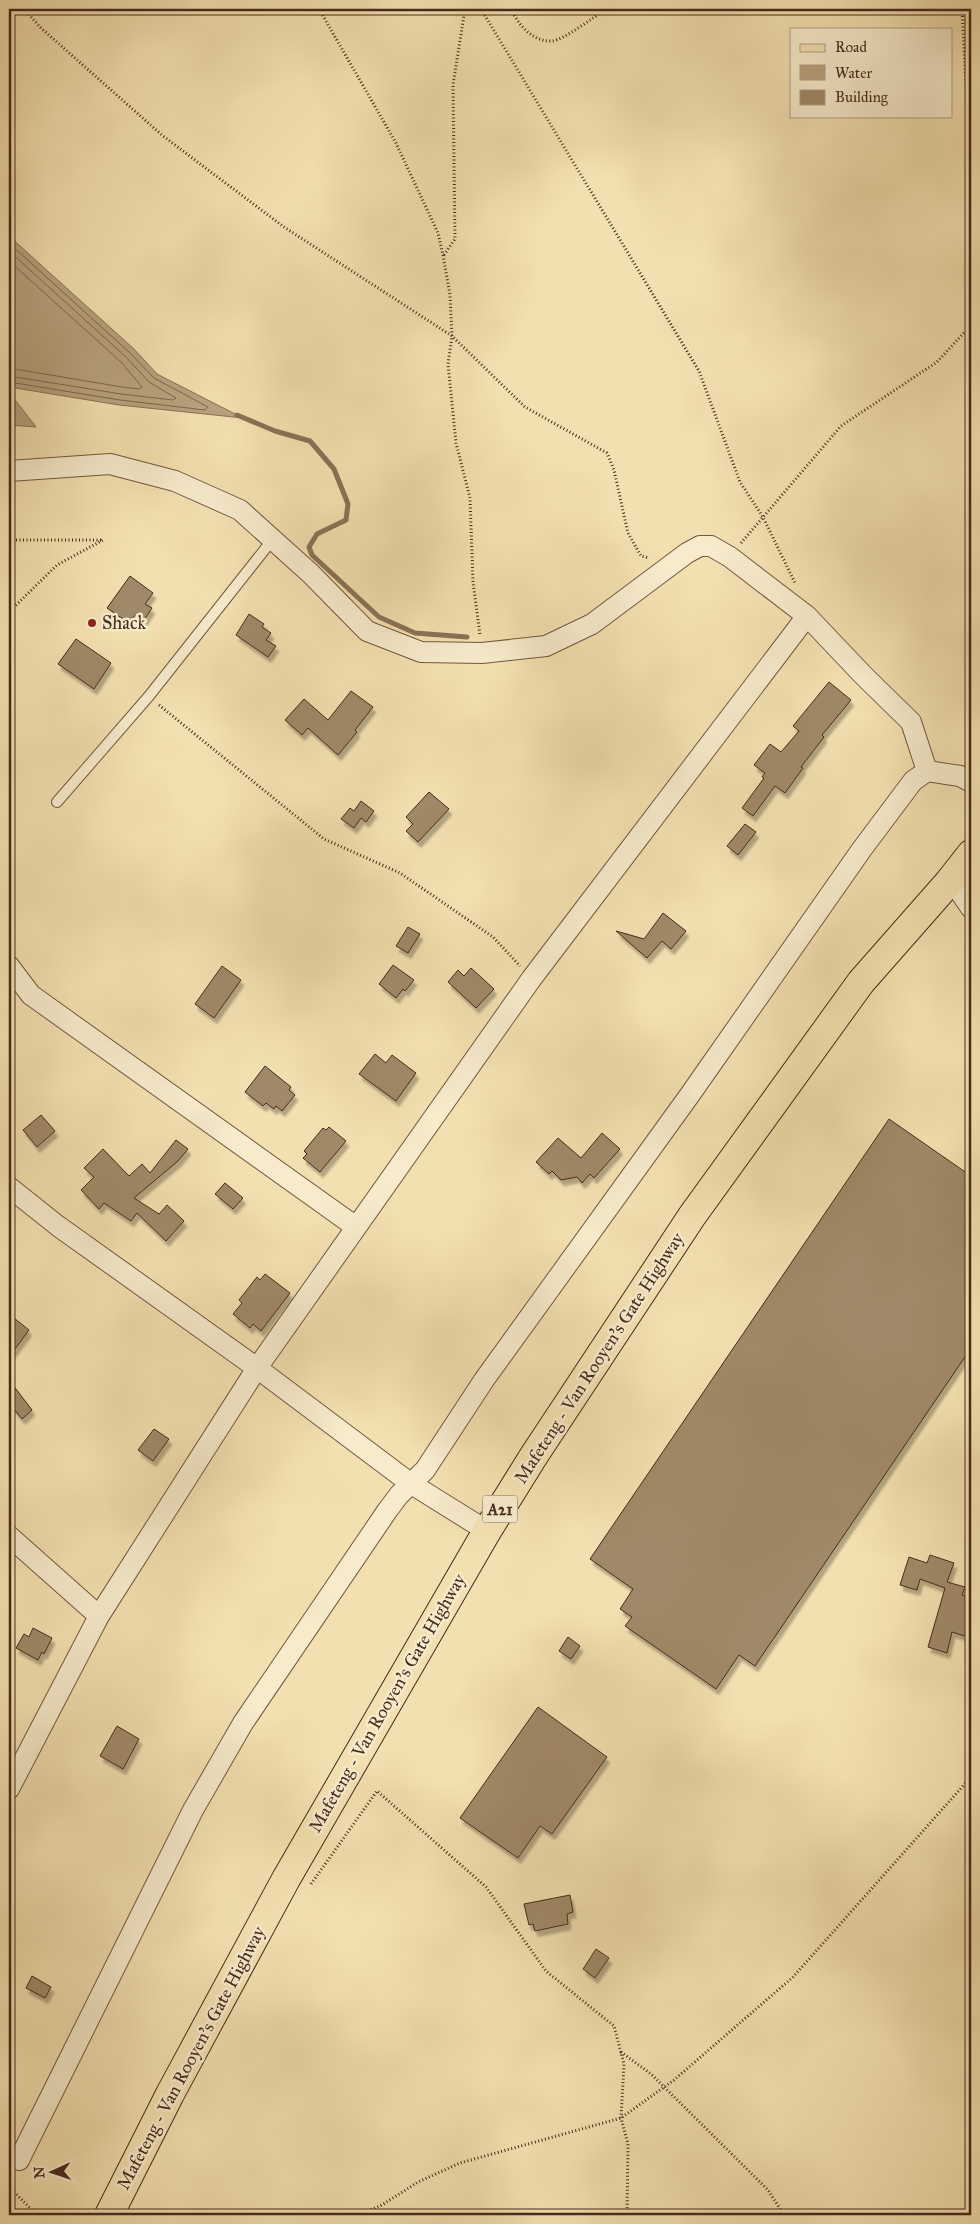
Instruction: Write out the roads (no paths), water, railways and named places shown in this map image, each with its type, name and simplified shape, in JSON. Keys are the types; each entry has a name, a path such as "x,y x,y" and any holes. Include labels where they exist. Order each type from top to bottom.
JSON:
{"main road":[{"name":"Mafeteng - Van Rooyen's Gate Highway","path":"109,2215 170,2094 286,1879 487,1531 533,1457 692,1216 861,982 949,882 971,854"}],"street":[{"path":"9,471 110,464 175,480 240,510 311,574 367,631 421,652 482,653 546,646 584,628 634,594 687,553 700,546 711,546 730,557 808,616 863,675 911,722 927,771"},
{"path":"10,1786 100,1616 257,1368 532,978 808,616"},
{"path":"19,2160 193,1810 243,1722 387,1511 399,1494 425,1470 484,1380 689,1096 862,849 913,781 927,771 960,776 971,782"},
{"path":"949,882 958,889 971,908"},
{"path":"9,966 31,995 356,1227"},
{"path":"9,1187 58,1226 257,1368 410,1483 487,1531"},
{"path":"9,1536 100,1616"}],"lane":[{"path":"56,802 149,696 272,539"}],"water":[{"path":"9,236 134,349 157,374 243,418 119,405 9,387"},
{"path":"9,392 36,427 9,425"}],"waterway":[{"path":"237,415 275,431 310,441 334,469 348,504 346,520 317,534 309,547 312,555 379,617 415,633 467,637"}],"place":[{"name":"Shack","path":"92,623"}]}
